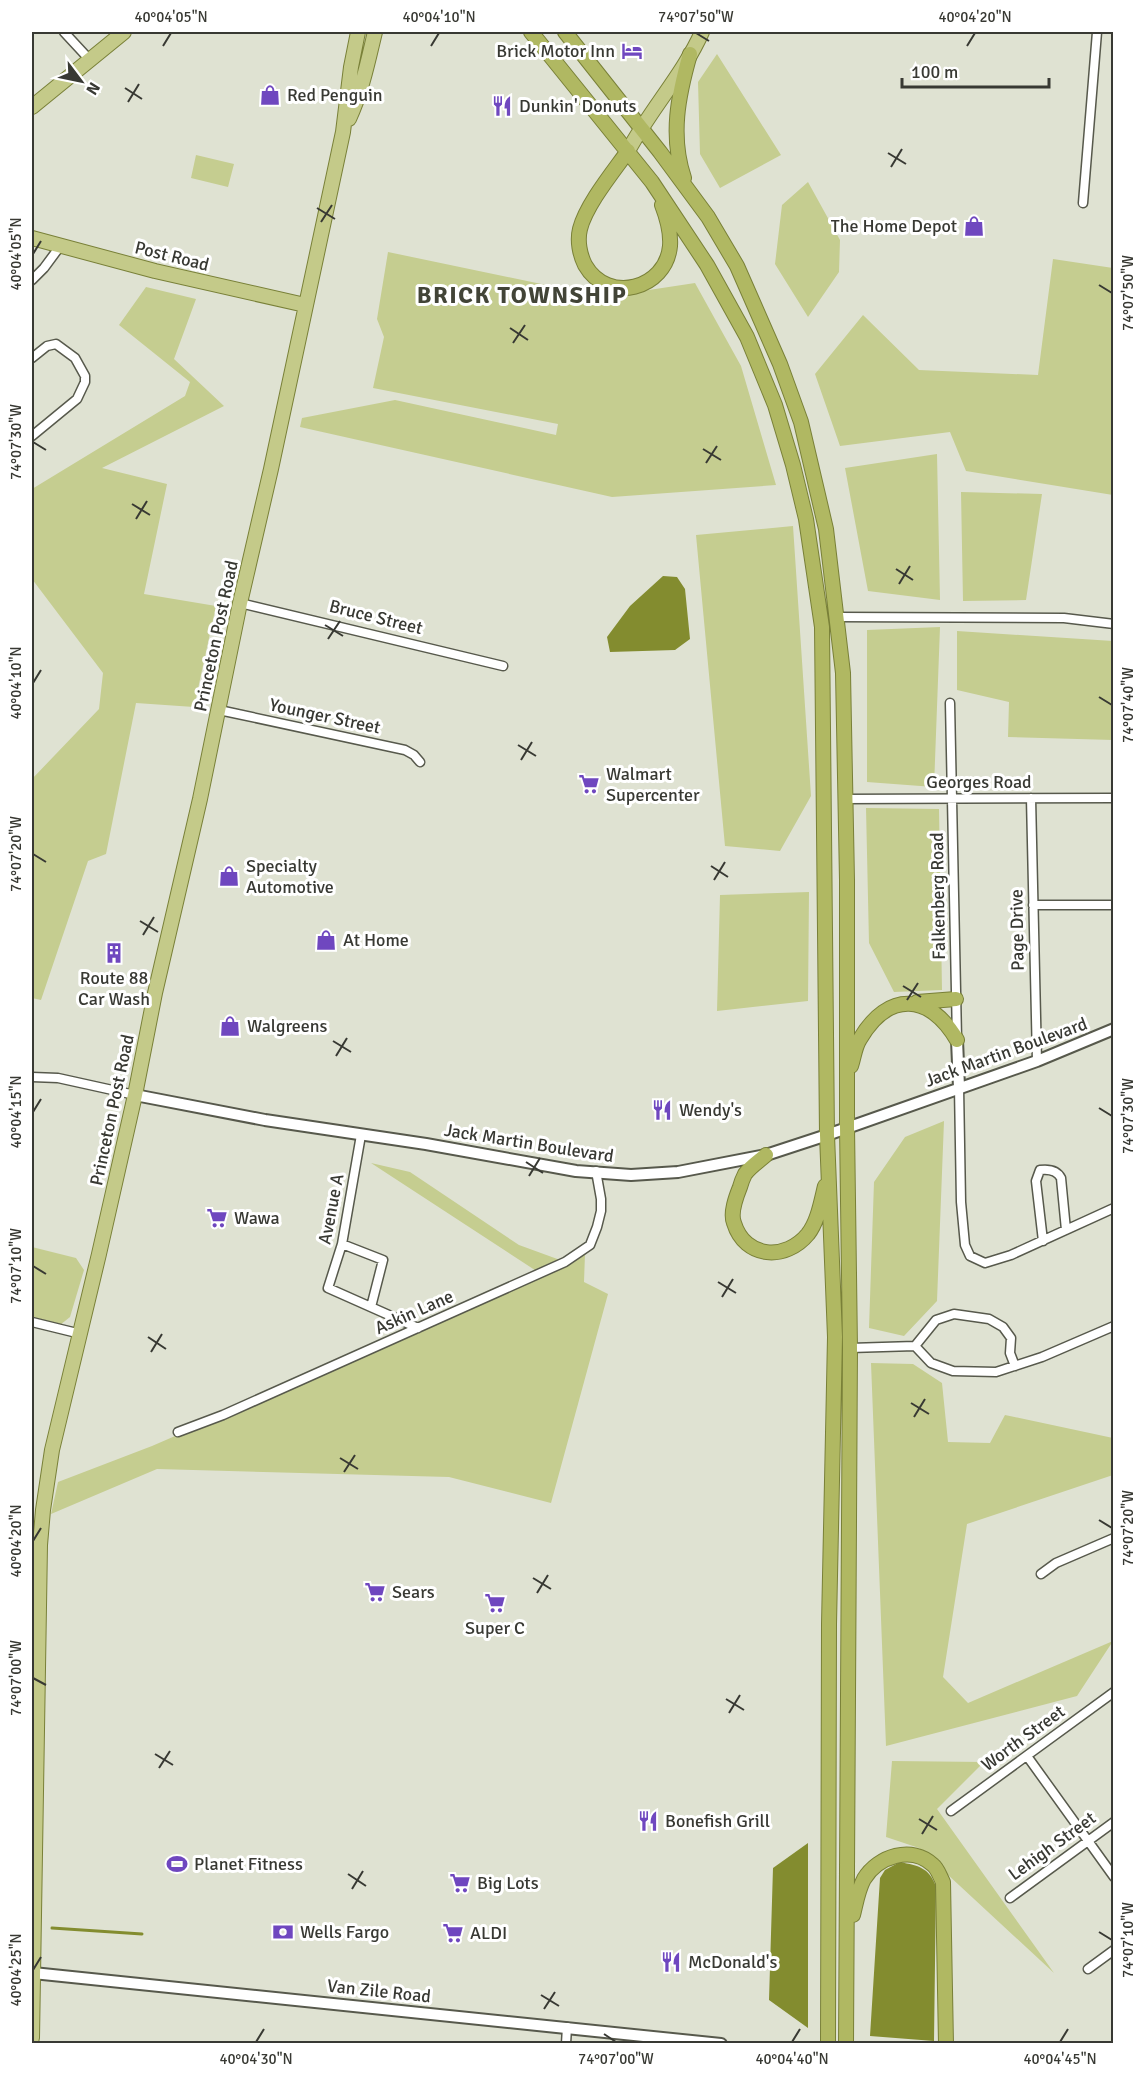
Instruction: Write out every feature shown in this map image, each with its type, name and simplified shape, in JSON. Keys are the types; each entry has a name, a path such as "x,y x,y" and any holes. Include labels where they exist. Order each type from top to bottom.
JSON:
{"highway":[{"path":"531,32 652,182 707,265 747,336 775,405 793,465 806,519 822,627 827,1135 835,1337 829,1624 828,2043"},
{"path":"565,32 641,126 708,217 737,266 776,354 801,422 826,529 843,674 847,880 850,1348 846,2043"},
{"path":"689,192 677,151 675,125 690,54"},
{"path":"628,151 589,207 580,229 579,244 582,258 588,269 601,282 618,289 629,288 650,279 665,262 670,247 669,229 664,209 652,182"},
{"path":"847,1082 859,1040 874,1020 891,1008 909,1002 956,999"},
{"path":"909,1002 926,1007 939,1017 950,1027 957,1040"},
{"path":"766,1155 745,1174 733,1216 734,1223 746,1243 760,1252 771,1254 784,1250 798,1243 809,1233 817,1215 829,1173"},
{"path":"847,1947 857,1897 864,1878 880,1861 901,1854 920,1857 934,1866 943,1882 946,2043"}],"main road":[{"path":"32,107 124,32"},
{"name":"Princeton Post Road","path":"32,2038 39,1575 42,1522 52,1450 81,1334 135,1095 155,993 194,826 240,603 343,132 358,32"},
{"name":"Princeton Post Road","path":"343,132 356,105 375,32"},
{"path":"628,151 641,126 690,54 702,32"},
{"name":"Post Road","path":"32,238 155,271 305,305"}],"street":[{"path":"64,32 89,59"},
{"path":"1083,203 1097,32"},
{"path":"32,280 61,246"},
{"path":"32,358 48,346 56,344 75,358 86,382 77,399 32,436"},
{"name":"Bruce Street","path":"240,603 503,666"},
{"path":"837,617 1064,618 1113,624"},
{"name":"Falkenberg Road","path":"950,704 959,1087"},
{"name":"Younger Street","path":"219,710 405,750 420,762"},
{"name":"Page Drive","path":"1031,798 1037,1061"},
{"name":"Georges Road","path":"844,800 1113,798"},
{"path":"1033,905 1113,905"},
{"name":"Jack Martin Boulevard","path":"135,1095 576,1171 631,1175 678,1172 766,1155 827,1135 1037,1061 1113,1029"},
{"path":"32,1077 58,1078 135,1095"},
{"path":"959,1087 961,1202 965,1245 970,1256 985,1263 1011,1255 1113,1208"},
{"name":"Avenue A","path":"361,1135 342,1244 328,1288 371,1307"},
{"path":"1043,1241 1036,1181 1040,1170 1054,1171 1061,1178 1066,1230"},
{"name":"Askin Lane","path":"178,1432 223,1416 565,1262 590,1245 601,1211 600,1187 596,1171"},
{"path":"342,1244 383,1260 371,1307 418,1328"},
{"path":"915,1346 936,1320 954,1314 989,1319 1004,1327 1011,1338 1010,1353 1015,1366"},
{"path":"32,1322 81,1334"},
{"path":"850,1348 915,1346 931,1363 953,1371 996,1372 1113,1326"},
{"path":"1041,1574 1056,1563 1113,1538"},
{"name":"Worth Street","path":"951,1811 1113,1692"},
{"path":"1027,1756 1113,1877"},
{"name":"Lehigh Street","path":"1010,1898 1113,1822"},
{"path":"1088,1969 1113,1950"},
{"name":"Van Zile Road","path":"33,1973 721,2043"},
{"path":"566,2043 567,2027"}],"shaded area":[{"path":"717,54 781,155 720,188 700,154 698,82"},
{"path":"196,155 234,164 228,187 191,178"},
{"path":"808,182 840,240 839,272 808,317 775,264 782,205"},
{"path":"388,252 617,302 616,295 695,283 741,366 776,485 612,497 300,427 302,418 395,400 556,435 558,424 373,388 384,337 377,319"},
{"path":"1053,259 1113,268 1113,495 966,471 950,432 840,446 815,374 863,315 919,370 1038,375"},
{"path":"146,287 196,299 174,359 224,406 102,468 167,484 144,594 216,606 194,707 136,703 106,854 88,861 41,1000 32,998 32,779 99,709 103,673 32,579 32,489 185,396 190,382 119,325"},
{"path":"937,454 940,600 868,591 845,468"},
{"path":"961,492 1042,494 1026,600 963,601"},
{"path":"793,526 811,796 780,851 725,846 696,535"},
{"path":"663,576 677,577 685,589 690,639 675,650 610,652 607,637 630,606"},
{"path":"940,627 934,787 867,782 867,630"},
{"path":"957,631 1113,641 1113,740 1008,737 1009,702 957,690"},
{"path":"866,808 939,809 942,990 894,992 869,943"},
{"path":"809,892 808,1001 717,1011 720,895"},
{"path":"944,1121 937,1301 904,1336 869,1328 874,1182 905,1137"},
{"path":"371,1163 410,1172 519,1245 571,1264 585,1254 584,1282 608,1294 551,1503 449,1477 157,1469 51,1514 58,1482 152,1446 544,1276"},
{"path":"32,1247 76,1258 84,1270 70,1317 60,1325 32,1318"},
{"path":"871,1363 913,1364 942,1383 948,1442 990,1443 1005,1415 1113,1438 1113,1475 967,1524 943,1677 968,1703 1113,1641 1077,1696 886,1746"},
{"path":"892,1761 984,1762 937,1809 1054,1973 919,1848 886,1837"},
{"path":"808,1843 808,2028 769,2000 773,1868"},
{"path":"900,1862 922,1868 930,1875 936,1886 934,2041 870,2036 880,1878 885,1870"}],"waterway":[{"path":"52,1928 142,1934"}],"place":[{"name":"Brick Motor Inn","path":"632,51"},
{"name":"Red Penguin","path":"270,95"},
{"name":"Dunkin' Donuts","path":"502,106"},
{"name":"The Home Depot","path":"974,226"},
{"name":"Walmart Supercenter","path":"589,784"},
{"name":"Specialty Automotive","path":"229,876"},
{"name":"At Home","path":"326,940"},
{"name":"Route 88 Car Wash","path":"114,953"},
{"name":"Walgreens","path":"230,1026"},
{"name":"Wendy's","path":"662,1110"},
{"name":"Wawa","path":"217,1218"},
{"name":"Sears","path":"375,1592"},
{"name":"Super C","path":"495,1603"},
{"name":"Bonefish Grill","path":"648,1821"},
{"name":"Planet Fitness","path":"177,1864"},
{"name":"Big Lots","path":"460,1883"},
{"name":"Wells Fargo","path":"283,1932"},
{"name":"ALDI","path":"453,1933"},
{"name":"McDonald's","path":"671,1962"}],"district":[{"name":"BRICK TOWNSHIP","path":"522,295"}]}
